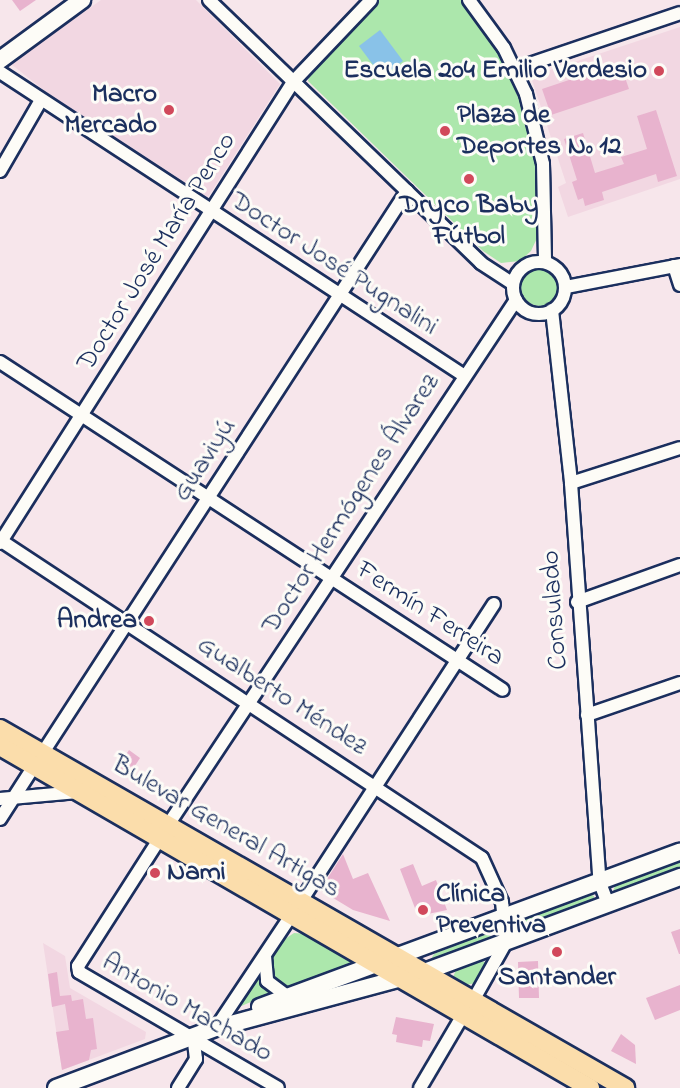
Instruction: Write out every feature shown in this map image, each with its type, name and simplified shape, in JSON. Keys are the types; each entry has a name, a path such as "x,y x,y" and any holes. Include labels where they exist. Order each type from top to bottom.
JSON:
{"main road":[{"path":"0,60 82,0"},
{"name":"Bulevar General Artigas","path":"0,729 79,792 301,901 413,976 465,1003 491,1009"},
{"name":"Bulevar General Artigas","path":"0,746 38,760 164,832 290,917 386,960 413,976 463,1015 590,1088"},
{"path":"216,1028 287,996 505,919 680,852"},
{"path":"56,1088 216,1028 413,976 680,877"},
{"name":"Bulevar General Artigas","path":"413,976 474,999 624,1088"}],"street":[{"path":"209,0 493,273 513,284"},
{"name":"Doctor José María Penco","path":"0,542 293,82 371,0"},
{"path":"470,0 516,69 534,121 543,164 545,262"},
{"path":"516,69 680,13"},
{"name":"Doctor José Pugnalini","path":"0,72 463,375"},
{"path":"0,171 41,100"},
{"name":"Guaviyú","path":"0,819 407,191"},
{"path":"545,262 562,273 566,287 561,303 552,310 535,314 516,300 513,284 522,268 545,262"},
{"path":"566,287 677,266 680,285"},
{"name":"Doctor Hermógenes Álvarez","path":"78,966 463,375 516,300"},
{"name":"Consulado","path":"552,310 571,483 577,602 600,883 608,904"},
{"name":"Fermín Ferreira","path":"0,362 503,690"},
{"path":"571,483 680,448"},
{"name":"Gualberto Méndez","path":"0,542 250,703 482,858 505,919 506,942"},
{"path":"577,602 680,565"},
{"path":"301,901 494,604"},
{"path":"587,716 680,683"},
{"path":"0,799 79,792"},
{"path":"216,1028 290,917"},
{"path":"474,999 506,942"},
{"path":"265,955 267,981 287,996"},
{"name":"Antonio Machado","path":"78,966 83,978 193,1036 278,1088"},
{"path":"420,1088 463,1015"},
{"path":"178,1088 196,1059 193,1036"}],"shaded area":[{"name":"Macro Mercado","path":"101,0 196,0 280,84 208,197 50,95 11,64"},
{"path":"680,27 680,179 568,217 558,187 566,183 532,80 535,75"},
{"path":"43,943 65,956 70,988 146,1032 145,1039 62,1070"}],"green space":[{"name":"Plaza de Deportes Nº 12","path":"378,0 462,0 499,51 528,121 538,174 538,236 531,251 520,261 501,263 483,251 308,81 311,68"},
{"path":"540,268 554,273 559,287 554,301 540,306 526,301 521,287 526,273"},
{"path":"680,860 680,870 613,892 615,885"},
{"path":"590,894 594,896 594,902 511,929 513,924"},
{"path":"294,933 307,934 347,957 350,963 287,988 273,984 269,963 285,939"},
{"path":"485,933 491,936 490,941 431,959 434,954"},
{"path":"482,961 488,963 476,983 466,985 453,977 456,970"},
{"path":"258,973 269,994 239,1007 236,1005"}],"water":[{"path":"380,30 403,61 382,77 359,46"}],"building":[{"path":"12,0 36,0 20,11"},
{"path":"620,63 629,89 551,115 542,89"},
{"path":"656,110 677,176 658,182 656,174 602,192 604,200 585,206 583,198 578,200 572,182 577,180 564,139 583,133 595,173 624,164 621,157 647,149 637,116"},
{"path":"129,750 140,758 129,775 118,767"},
{"path":"343,854 353,879 368,873 390,921 353,910 320,890"},
{"path":"413,864 422,886 436,880 447,910 418,916 400,869"},
{"path":"680,929 680,954 679,954 671,932"},
{"path":"538,961 539,998 519,998 518,962"},
{"path":"57,972 60,996 71,995 72,1001 83,999 86,1019 93,1018 97,1049 91,1050 89,1060 62,1070 56,1032 69,1030 65,1004 52,1007 48,974"},
{"path":"680,985 680,1010 655,1020 646,998"},
{"path":"396,1017 434,1024 430,1041 423,1040 422,1047 396,1042 397,1035 392,1034"},
{"path":"621,1034 635,1045 636,1064 611,1051"}],"place":[{"name":"Escuela 204 Emilio Verdesio","path":"659,71"},
{"name":"Macro Mercado","path":"169,110"},
{"name":"Plaza de Deportes Nº 12","path":"445,131"},
{"name":"Dryco Baby Fútbol","path":"469,179"},
{"name":"Andrea","path":"149,621"},
{"name":"Nami","path":"155,873"},
{"name":"Clínica Preventiva","path":"423,910"},
{"name":"Santander","path":"557,952"}]}
